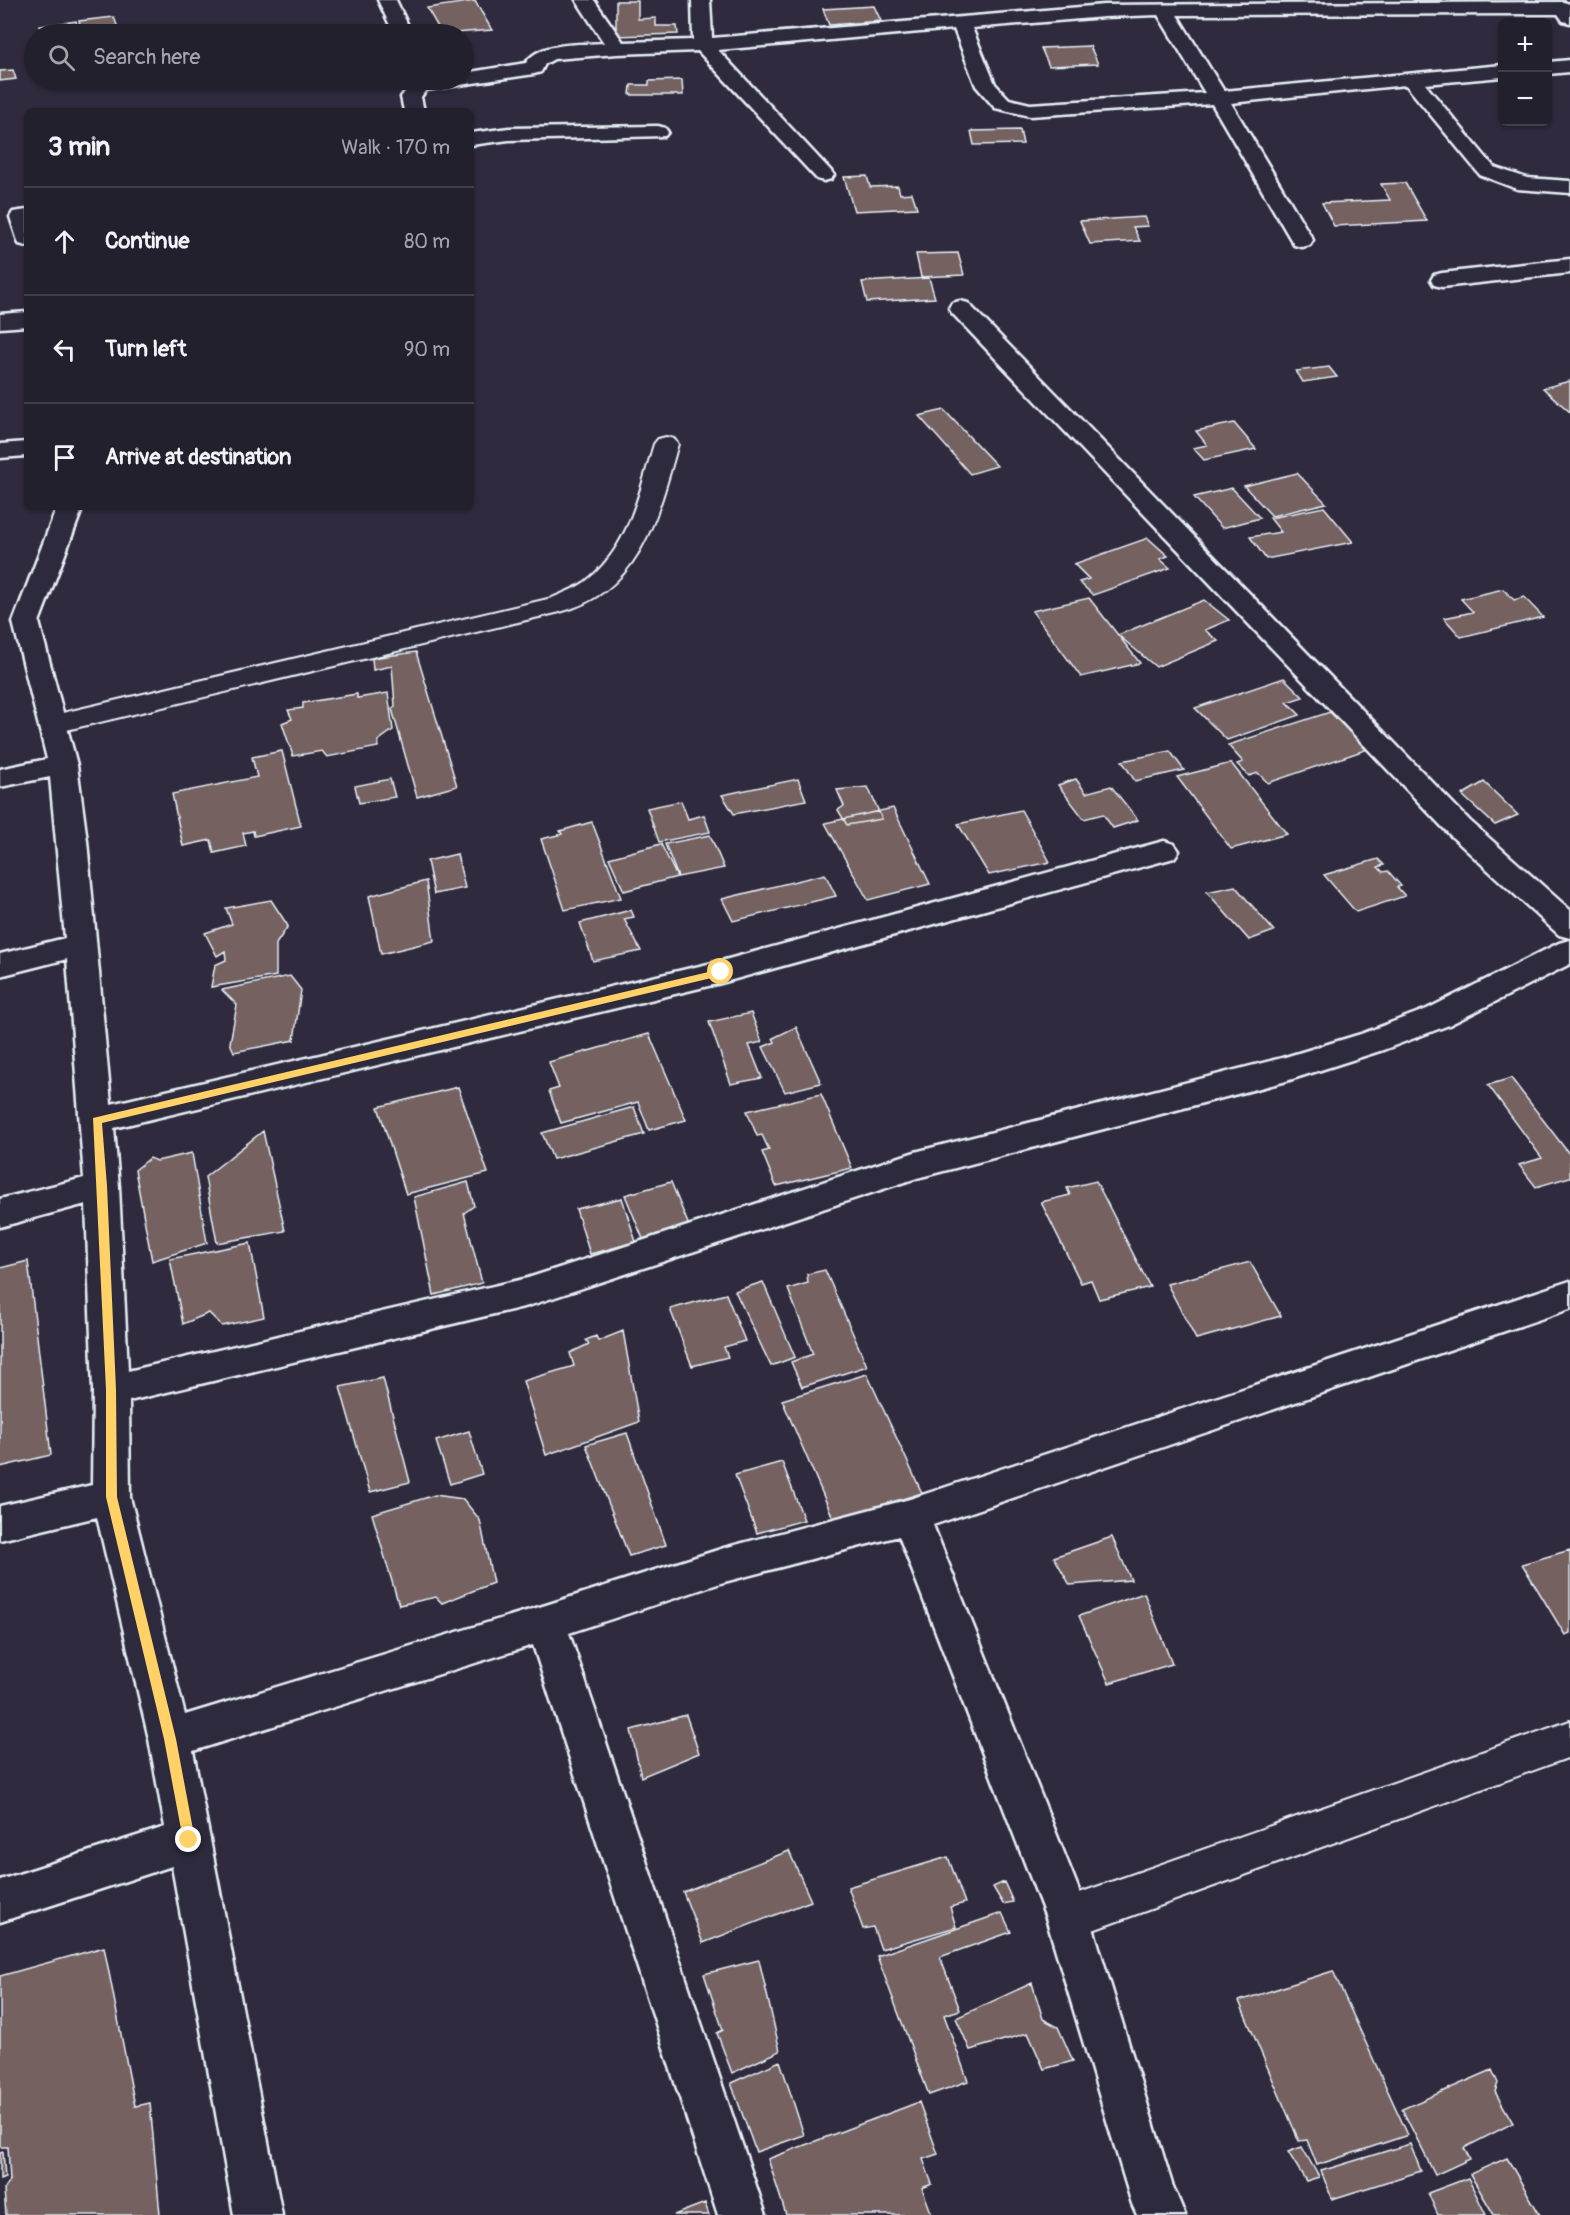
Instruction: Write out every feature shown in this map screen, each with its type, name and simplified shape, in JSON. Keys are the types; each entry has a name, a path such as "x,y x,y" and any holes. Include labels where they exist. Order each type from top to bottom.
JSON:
{"street":[{"path":"387,0 399,24"},
{"path":"585,0 617,48"},
{"path":"701,0 703,45 824,175"},
{"path":"474,77 534,68 537,61 549,54 617,48 703,45 961,23 1103,6 1164,9 1564,8"},
{"path":"1164,9 1302,240"},
{"path":"961,23 986,86 1002,104 1030,110 1218,98 1498,71"},
{"path":"1552,68 1570,66"},
{"path":"1411,79 1487,171 1503,180 1522,185 1570,187"},
{"path":"413,108 411,97 415,90"},
{"path":"474,139 509,134 658,132"},
{"path":"0,209 12,210 24,217"},
{"path":"1442,280 1570,266"},
{"path":"960,308 1453,821 1570,927"},
{"path":"0,321 24,319"},
{"path":"0,451 24,448"},
{"path":"69,510 13,624 54,724 63,765 72,841 102,1186 111,1390 111,1497 170,1739 258,2215"},
{"path":"0,778 63,765"},
{"path":"96,1120 721,972 1164,851"},
{"path":"0,965 80,945"},
{"path":"111,1390 528,1292 915,1165 1283,1070 1372,1042 1438,1017 1570,951"},
{"path":"0,1213 102,1186"},
{"path":"170,1739 546,1623 723,1565 910,1516 1570,1294"},
{"path":"0,1523 111,1497"},
{"path":"910,1516 1068,1918 1149,2187 1161,2215"},
{"path":"546,1623 742,2215"},
{"path":"0,1901 189,1840"}],"lane":[{"path":"54,724 560,604 593,588 623,560 641,527 666,444"},
{"path":"1068,1918 1570,1739"}],"building":[{"path":"1413,0 1441,0 1443,6 1415,6"},
{"path":"475,1 492,30 474,31 474,24 436,24 427,8"},
{"path":"616,1 638,1 638,19 656,18 656,26 677,26 678,34 616,36"},
{"path":"874,6 881,21 829,25 823,9"},
{"path":"114,17 116,24 80,24 79,21"},
{"path":"76,21 77,24 54,24"},
{"path":"1090,46 1098,64 1049,66 1041,48"},
{"path":"13,70 16,79 0,81 0,71"},
{"path":"682,80 683,95 630,95 631,85 649,85 649,81"},
{"path":"1020,130 1023,144 974,145 971,131"},
{"path":"867,176 870,187 898,186 900,194 912,193 917,208 854,211 844,177"},
{"path":"1405,183 1427,221 1334,226 1322,203 1390,200 1381,184"},
{"path":"1144,217 1148,226 1133,227 1140,241 1090,244 1080,221"},
{"path":"958,253 964,275 921,277 916,254"},
{"path":"929,278 935,298 867,302 862,282"},
{"path":"1329,367 1337,377 1303,382 1296,371"},
{"path":"1570,381 1570,412 1543,388"},
{"path":"944,410 997,466 970,474 919,416"},
{"path":"1234,423 1256,449 1204,460 1193,448 1207,445 1196,431"},
{"path":"1297,473 1326,503 1272,516 1244,486"},
{"path":"1232,488 1260,518 1222,528 1194,497"},
{"path":"1324,507 1353,542 1266,559 1250,537 1281,532 1270,518"},
{"path":"1148,538 1168,556 1160,559 1170,568 1093,595 1079,582 1089,579 1074,564"},
{"path":"1503,589 1514,600 1524,597 1543,617 1461,637 1444,618 1473,612 1461,599"},
{"path":"1089,598 1140,663 1081,677 1032,611"},
{"path":"1204,600 1229,620 1205,630 1218,641 1156,667 1118,635"},
{"path":"416,652 457,786 417,797 392,709 395,706 392,666 373,670 372,658"},
{"path":"1284,678 1303,697 1287,702 1300,715 1227,740 1195,708"},
{"path":"388,693 393,730 378,741 378,747 327,757 322,751 293,756 282,723 292,719 288,710 303,708 303,703 357,694 357,698"},
{"path":"1330,712 1368,749 1268,783 1258,773 1249,776 1237,764 1243,762 1228,745"},
{"path":"282,751 301,826 254,836 253,831 243,833 246,846 214,853 211,840 183,846 172,794 257,777 252,757"},
{"path":"1170,751 1184,770 1135,781 1122,761"},
{"path":"1231,763 1287,834 1231,849 1177,777"},
{"path":"390,779 395,797 359,803 355,786"},
{"path":"798,779 806,800 734,814 722,795"},
{"path":"1076,779 1086,793 1111,786 1138,820 1113,828 1103,814 1084,819 1058,785"},
{"path":"1484,782 1518,815 1495,825 1462,795"},
{"path":"868,787 882,819 847,825 838,810 844,806 837,790"},
{"path":"681,801 688,819 704,815 710,832 659,842 647,808"},
{"path":"893,808 930,884 868,900 825,823"},
{"path":"1021,810 1050,862 989,875 958,824"},
{"path":"592,822 621,898 565,910 541,839 562,834 560,831"},
{"path":"710,835 724,868 678,877 665,844"},
{"path":"661,844 677,877 624,891 609,858"},
{"path":"457,854 465,888 434,894 427,861"},
{"path":"1378,859 1384,865 1378,867 1383,872 1388,871 1401,886 1397,887 1405,896 1356,912 1324,875"},
{"path":"825,874 836,896 733,921 722,899"},
{"path":"426,881 434,941 381,954 369,896"},
{"path":"1235,886 1274,931 1249,940 1207,892"},
{"path":"271,900 288,926 276,944 276,976 211,987 215,965 226,960 225,951 217,956 205,933 232,924 226,908"},
{"path":"631,910 634,917 624,919 641,951 593,961 580,923"},
{"path":"290,976 301,990 294,1040 234,1052 230,1043 237,1005 222,990"},
{"path":"751,1013 762,1042 749,1045 762,1078 731,1084 709,1022"},
{"path":"796,1027 821,1083 785,1092 763,1047 775,1042 773,1038"},
{"path":"649,1034 686,1120 649,1130 638,1102 561,1123 549,1091 559,1088 549,1062"},
{"path":"1511,1078 1570,1155 1570,1177 1536,1187 1519,1165 1542,1158 1488,1085"},
{"path":"458,1087 488,1173 406,1194 378,1107"},
{"path":"821,1094 852,1168 776,1186 762,1152 769,1150 762,1135 757,1136 747,1111"},
{"path":"634,1107 644,1134 553,1159 542,1133"},
{"path":"263,1131 285,1231 217,1243 205,1177"},
{"path":"192,1153 207,1243 152,1261 135,1170 150,1158 157,1161"},
{"path":"1096,1181 1150,1287 1099,1299 1091,1280 1081,1283 1041,1202 1070,1195 1067,1188"},
{"path":"468,1182 474,1206 464,1213 482,1283 434,1295 414,1197"},
{"path":"671,1182 689,1226 643,1239 625,1195"},
{"path":"622,1198 636,1242 590,1254 576,1209"},
{"path":"250,1243 264,1317 222,1326 209,1313 183,1324 170,1259"},
{"path":"28,1261 51,1455 0,1467 0,1268"},
{"path":"1250,1262 1281,1316 1196,1339 1167,1284"},
{"path":"825,1270 867,1366 802,1387 791,1362 813,1354 788,1289 808,1283 807,1274"},
{"path":"763,1282 795,1357 771,1366 735,1291"},
{"path":"726,1294 745,1341 724,1347 728,1357 692,1366 670,1309"},
{"path":"623,1331 639,1422 546,1455 523,1381 574,1366 570,1353 589,1344 586,1340 596,1336 598,1341"},
{"path":"867,1374 922,1493 834,1520 782,1400"},
{"path":"383,1378 410,1482 370,1492 340,1387"},
{"path":"469,1431 482,1474 450,1484 436,1441"},
{"path":"627,1433 666,1545 629,1556 586,1445"},
{"path":"782,1462 804,1520 757,1533 735,1475"},
{"path":"435,1495 463,1499 480,1520 493,1583 442,1603 436,1597 399,1605 372,1514"},
{"path":"1112,1537 1131,1580 1070,1585 1054,1557"},
{"path":"1570,1550 1570,1633 1565,1635 1522,1564"},
{"path":"1144,1593 1172,1664 1109,1683 1079,1616"},
{"path":"686,1715 699,1753 641,1777 631,1730"},
{"path":"789,1851 811,1901 703,1943 683,1892"},
{"path":"948,1857 965,1903 950,1907 956,1927 881,1949 873,1927 863,1929 848,1887"},
{"path":"1004,1882 1013,1902 1003,1904 993,1887"},
{"path":"1002,1913 1011,1932 940,1957 960,2010 944,2015 968,2081 929,2095 877,1956"},
{"path":"104,1947 135,2106 150,2103 160,2215 6,2215 4,2190 10,2180 8,2147 0,2147 0,1976"},
{"path":"759,1960 780,2051 732,2073 717,2033 723,2030 704,1974"},
{"path":"1333,1971 1408,2135 1317,2165 1307,2140 1299,2141 1239,2001"},
{"path":"1032,1983 1043,2019 1058,2027 1073,2061 1044,2069 1028,2033 970,2050 956,2018"},
{"path":"780,2061 804,2135 756,2152 731,2083"},
{"path":"1492,2070 1498,2083 1495,2092 1513,2123 1464,2148 1470,2159 1435,2175 1402,2109"},
{"path":"919,2102 938,2154 923,2159 932,2184 922,2188 932,2215 786,2215 768,2159"},
{"path":"1410,2144 1421,2171 1332,2199 1321,2171"},
{"path":"1302,2147 1319,2177 1306,2181 1288,2152"},
{"path":"3,2152 5,2177 0,2179 0,2153"},
{"path":"1507,2158 1540,2215 1494,2215 1470,2174"},
{"path":"1468,2178 1486,2215 1438,2215 1428,2193"},
{"path":"705,2203 709,2215 674,2215"}],"route":[{"path":"189,1840 170,1739 111,1497 111,1390 102,1186 96,1120 721,972"}]}
